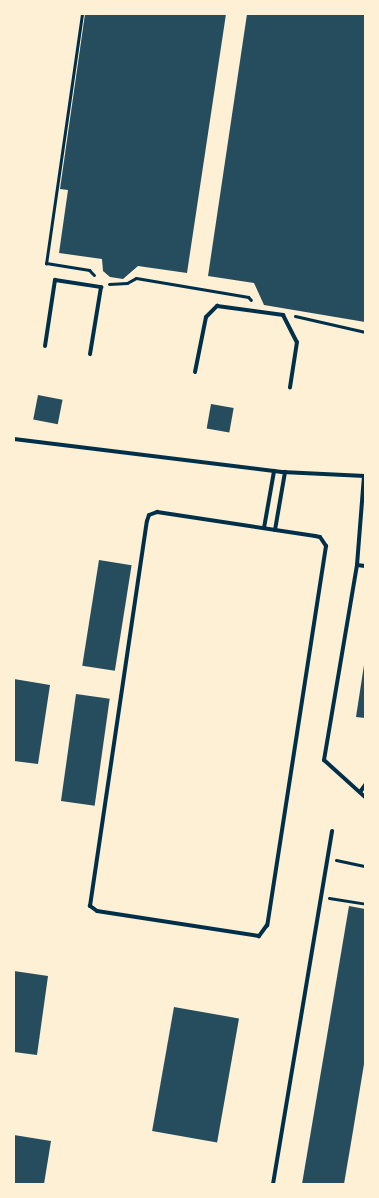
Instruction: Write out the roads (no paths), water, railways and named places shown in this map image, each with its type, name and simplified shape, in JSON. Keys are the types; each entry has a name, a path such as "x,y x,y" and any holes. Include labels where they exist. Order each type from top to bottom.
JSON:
{"lane":[{"path":"45,346 56,280 101,287 90,354"},
{"path":"195,372 206,317 216,306 283,315 297,342 290,387"},
{"path":"14,439 274,471 365,476 357,565 324,760 365,797"},
{"path":"264,528 274,471"},
{"path":"275,530 285,472"},
{"path":"157,512 275,530 320,538 326,551 265,930 259,936 254,936 92,910 90,906 91,894 149,516 157,512"},
{"path":"357,565 365,566"},
{"path":"360,792 365,785"},
{"path":"273,1184 332,831"}]}
